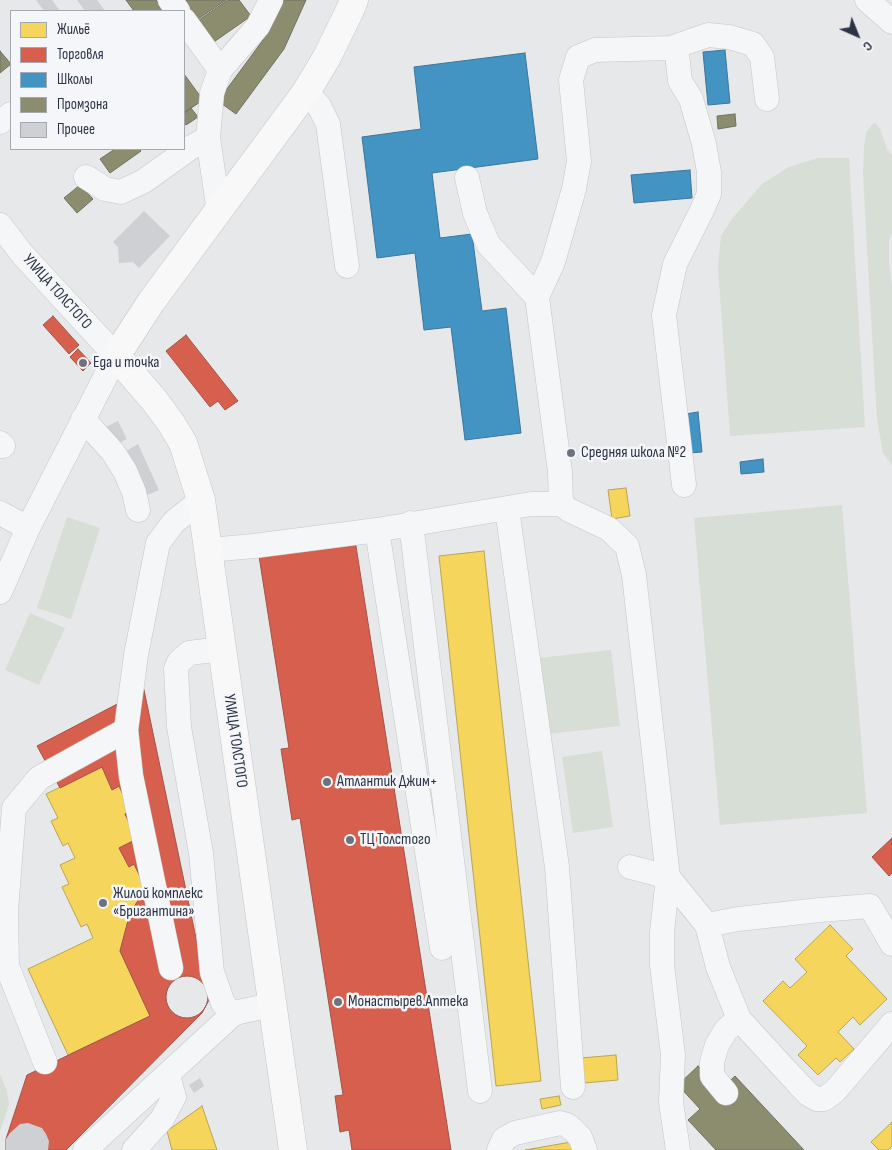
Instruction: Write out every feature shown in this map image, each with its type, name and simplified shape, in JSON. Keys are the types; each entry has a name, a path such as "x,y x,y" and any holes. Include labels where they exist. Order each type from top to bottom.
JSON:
{"main road":[{"path":"116,356 151,302 306,92 327,57 354,0"},
{"name":"УЛИЦА ТОЛСТОГО","path":"116,356 154,400 183,443 201,500 294,1150"}],"street":[{"path":"867,0 892,22"},
{"path":"219,212 208,138 212,93 220,70 258,26 263,5"},
{"path":"185,21 220,70"},
{"path":"561,504 560,472 538,297 553,262 574,189 579,161 571,80 578,57 595,50 671,48 708,35 729,38 753,44 762,57 767,99"},
{"path":"671,48 677,54 680,80 691,99 704,144 709,172 709,194 675,264 664,315 684,485"},
{"path":"306,92 319,106 328,124 347,266"},
{"path":"86,177 105,189 122,192 144,181 190,148 208,138"},
{"path":"467,178 474,213 488,244 538,297"},
{"name":"УЛИЦА ТОЛСТОГО","path":"0,225 22,255 116,356"},
{"path":"0,592 28,528 116,356"},
{"path":"83,419 117,458 125,471 134,492 138,510"},
{"path":"171,968 130,776 126,730 136,655 158,543 174,522 201,500"},
{"path":"209,550 377,530 531,504 561,504 568,510 609,529 627,546 634,575 668,877 662,932 662,965 673,1055 680,1069 672,1117 678,1150"},
{"path":"507,509 558,867 573,1087"},
{"path":"0,514 28,528"},
{"path":"411,523 480,1091"},
{"path":"377,530 442,948"},
{"path":"222,649 190,653 179,662 176,669 179,727 201,853 212,972 223,1003 232,1015"},
{"path":"45,1062 7,966 6,912 14,808 39,778 126,730"},
{"path":"630,868 668,877 707,925 718,967 739,1019 808,1094 817,1100 824,1099 835,1091 892,1024"},
{"path":"707,925 811,911 870,906 892,944"},
{"path":"85,1150 168,1076 232,1015 272,1004"},
{"path":"726,1093 712,1076 712,1062 717,1045 726,1030 739,1019"},
{"path":"134,1150 162,1119 174,1097 168,1076"},
{"path":"499,1150 504,1139 515,1133 560,1123 574,1130 580,1137 585,1150"}],"shaded area":[{"path":"873,123 880,129 887,149 892,155 892,232 889,241 889,261 892,287 892,465 883,453 877,419 867,250 863,173 864,147 866,133"},
{"path":"818,158 849,158 865,427 730,436 718,266 721,236 731,220 762,184 789,167"},
{"path":"842,505 867,813 720,825 694,518"},
{"path":"67,517 100,528 71,619 37,608"},
{"path":"30,613 65,628 39,685 5,670"},
{"path":"611,650 620,726 548,734 539,658"},
{"path":"602,751 613,827 573,833 562,757"},
{"path":"0,1074 7,1091 9,1104 0,1131"}],"building: Жильё":[{"path":"626,488 630,516 612,519 608,490"},
{"path":"484,551 541,1081 496,1086 439,556"},
{"name":"Жилой комплекс «Бригантина»","path":"102,767 112,790 119,786 131,811 125,814 137,839 119,848 129,867 134,864 147,891 143,893 130,913 120,951 150,1016 68,1055 28,969 93,938 87,924 81,927 62,887 69,884 60,865 75,858 68,843 63,846 51,821 58,818 46,794"},
{"path":"830,925 853,949 846,956 887,999 860,1025 853,1017 838,1032 854,1049 840,1062 836,1058 818,1075 798,1055 807,1046 763,1001 783,981 790,988 807,972 795,959"},
{"path":"616,1055 618,1080 584,1083 581,1058"},
{"path":"559,1096 561,1105 542,1109 540,1099"},
{"path":"202,1106 217,1150 172,1150 167,1131"},
{"path":"892,1122 892,1146 888,1150 879,1150 871,1142"},
{"path":"571,1142 574,1150 525,1150"}],"building: Торговля":[{"path":"53,316 79,345 69,354 43,325"},
{"path":"186,335 238,401 225,410 218,401 210,407 166,351"},
{"path":"78,349 91,363 83,371 70,357"},
{"path":"355,540 451,1150 352,1150 349,1130 340,1132 335,1096 343,1095 300,818 292,820 281,749 289,748 259,556"},
{"path":"144,690 209,1000 202,1013 66,1150 6,1150 6,1139 27,1075 150,1016 120,951 130,913 143,893 147,891 134,864 129,867 119,848 137,839 125,814 131,811 119,786 112,790 102,767 60,788 37,746"},
{"path":"892,838 892,873 889,876 872,857"},
{"path":"191,976 199,979 205,985 208,997 205,1009 199,1015 183,1018 175,1015 169,1009 166,993 169,985 175,979"}],"building: Школы":[{"path":"725,50 730,103 708,105 703,52"},
{"path":"525,53 538,159 432,173 440,238 472,234 482,311 506,308 521,433 465,440 451,327 424,330 415,253 377,258 362,137 421,129 414,67"},
{"path":"690,170 692,198 634,203 631,175"},
{"path":"698,412 702,452 689,453 685,414"},
{"path":"763,459 764,472 741,474 740,462"}],"building: Промзона":[{"path":"126,0 156,0 163,10 133,10"},
{"path":"180,0 226,0 195,21"},
{"path":"228,0 239,0 251,16 211,44 196,22"},
{"path":"282,0 306,0 284,49 236,114 218,101 266,36"},
{"path":"0,51 10,65 0,73"},
{"path":"185,75 203,100 185,112"},
{"path":"191,108 198,117 186,125 185,112"},
{"path":"735,114 736,126 718,129 717,116"},
{"path":"114,150 141,151 110,173 100,159"},
{"path":"80,185 93,199 77,213 64,198"},
{"path":"698,1066 720,1090 735,1076 804,1150 716,1150 688,1120 700,1109 678,1085"}],"building: Прочее":[{"path":"36,0 52,0 59,10 43,10"},
{"path":"77,0 97,0 104,10 84,10"},
{"path":"144,211 170,236 139,268 133,262 119,263 118,247 113,242"},
{"path":"118,421 127,439 115,445 106,427"},
{"path":"138,444 159,490 147,495 126,451"},
{"path":"200,1078 204,1086 194,1093 189,1085"},
{"path":"28,1123 42,1128 49,1141 48,1150 6,1150 6,1139 10,1133 20,1124"}],"place":[{"name":"Еда и точка","path":"83,363"},
{"name":"Средняя школа №2","path":"571,453"},
{"name":"Атлантик Джим+","path":"327,782"},
{"name":"ТЦ Толстого","path":"350,840"},
{"name":"Жилой комплекс «Бригантина»","path":"103,903"},
{"name":"Монастырев.Аптека","path":"338,1002"}]}
